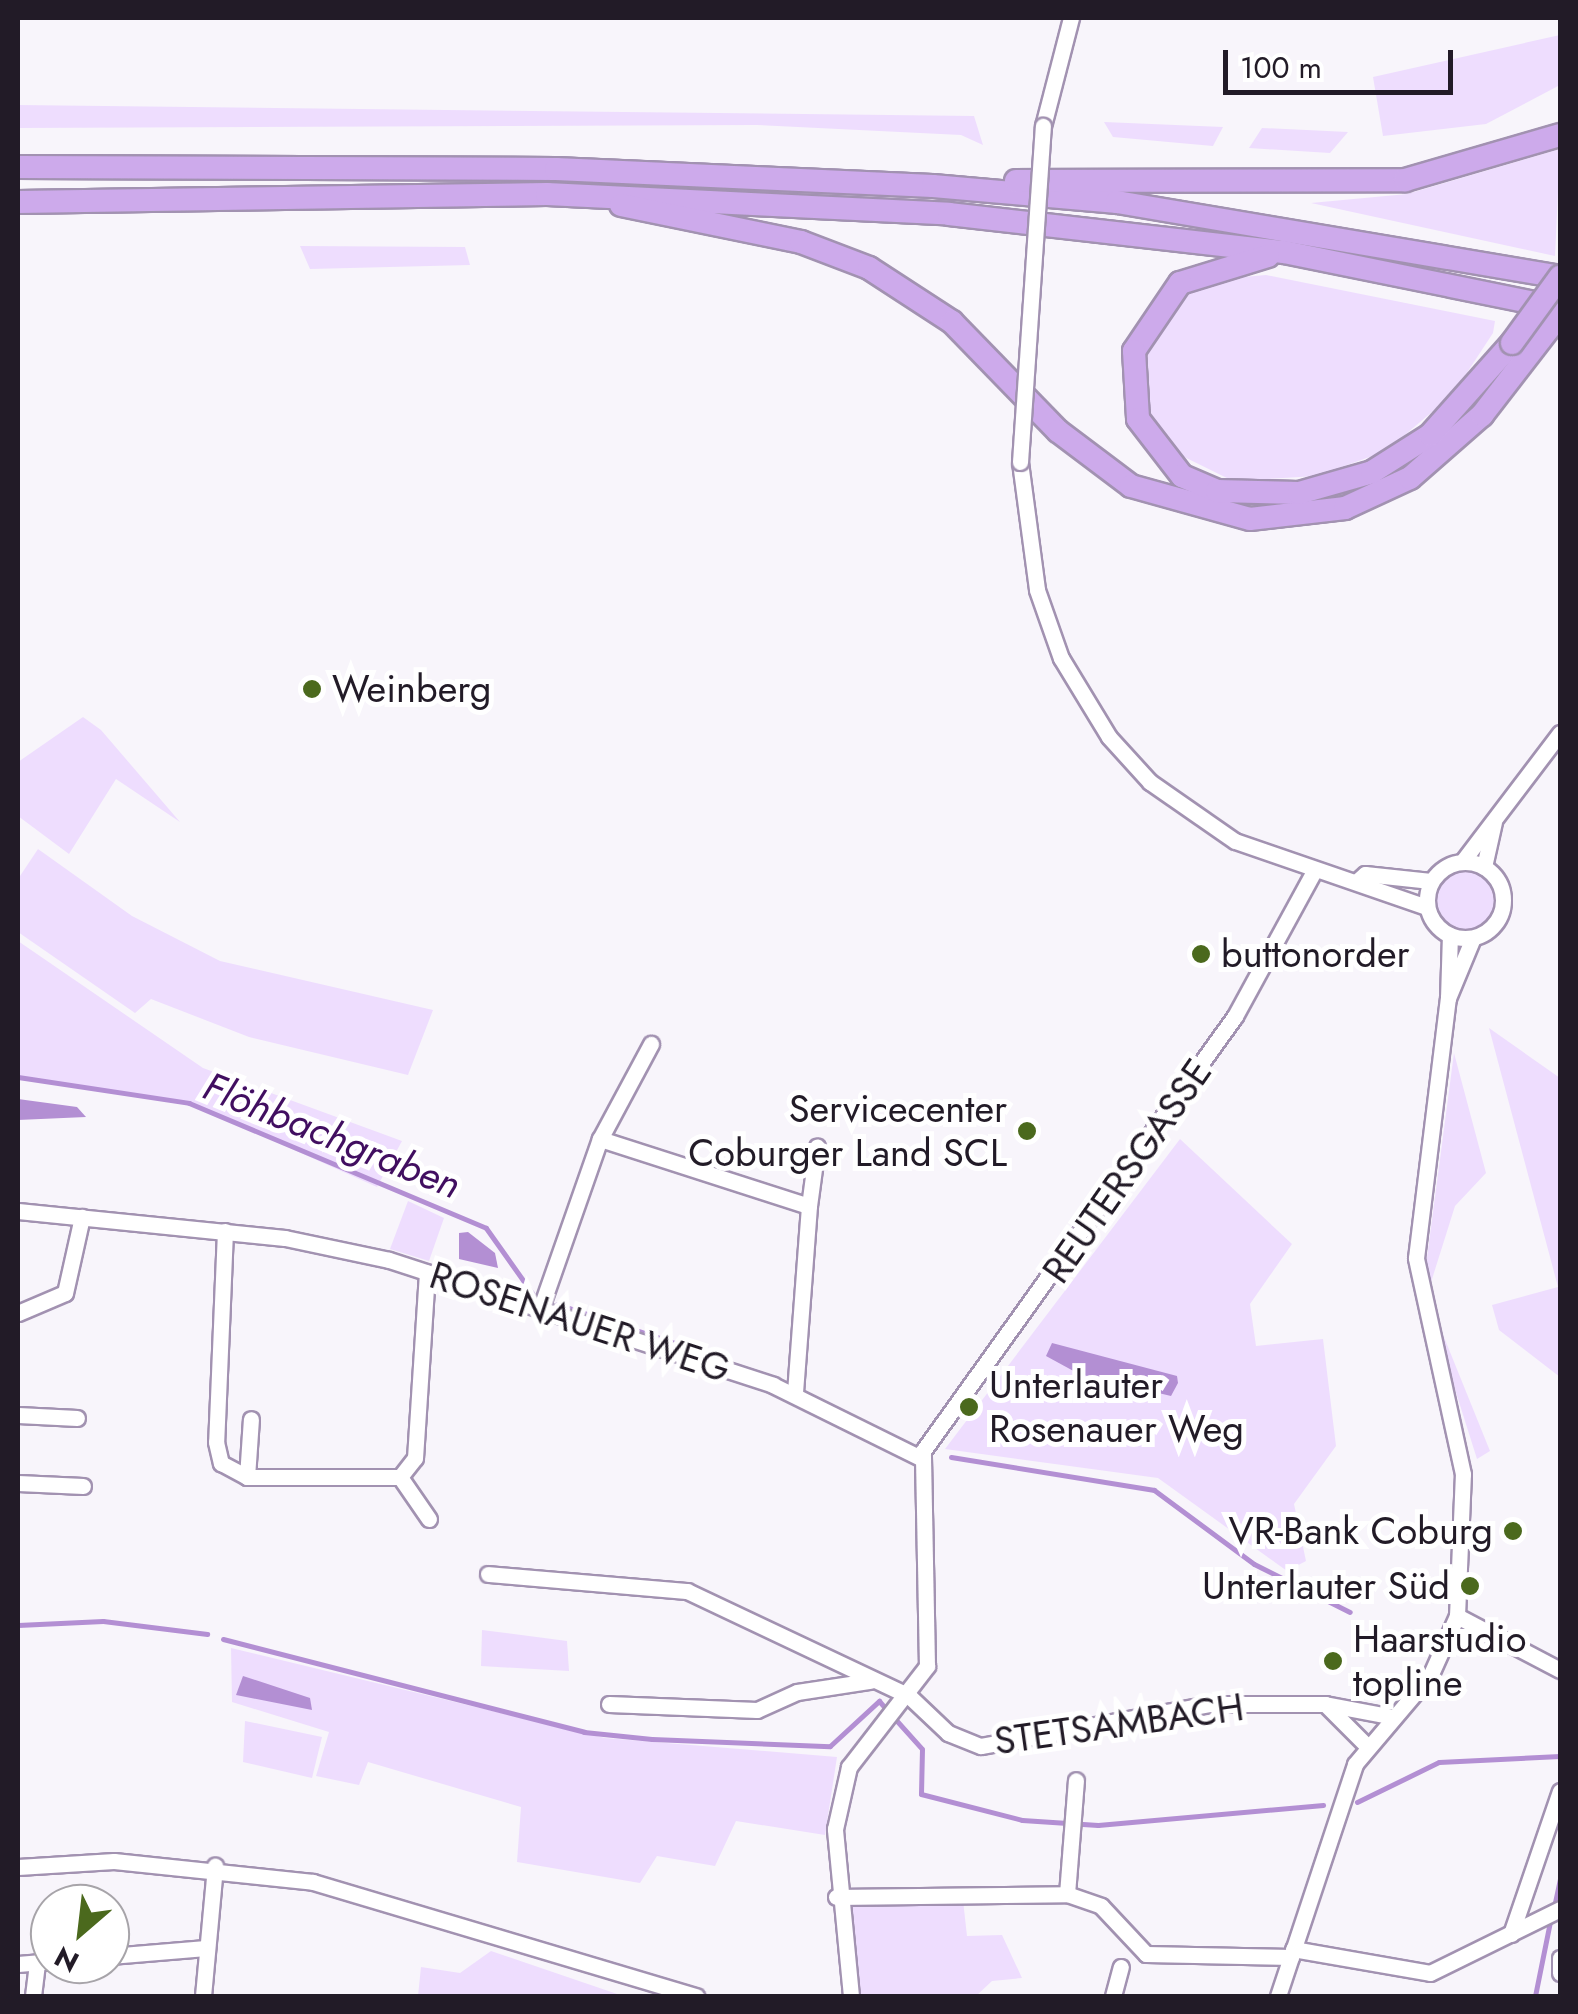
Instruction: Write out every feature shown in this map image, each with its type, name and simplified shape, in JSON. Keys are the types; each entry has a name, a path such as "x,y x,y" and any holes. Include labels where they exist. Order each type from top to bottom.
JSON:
{"highway":[{"path":"932,186 1388,182 1474,166 1560,135"},
{"path":"18,167 556,169 932,186 1117,202 1560,277 1524,345 1448,453 1376,496 1297,518 1206,514 1093,460 952,322 869,268 801,242 582,195"},
{"path":"18,202 582,195 949,214 1284,252 1560,311"},
{"path":"1284,252 1180,283 1134,351 1131,388 1147,436 1182,476 1216,492 1299,493 1372,472 1430,436 1560,311"}],"street":[{"path":"1071,18 1043,126 1020,462 1037,590 1062,658 1109,737 1202,822 1314,871 1426,907 1450,935 1473,938"},
{"path":"1356,882 1365,874 1431,881 1462,862 1560,733"},
{"path":"1484,867 1494,822"},
{"path":"1448,998 1473,938 1502,909 1501,888 1484,867 1462,862"},
{"name":"REUTERSGASSE","path":"921,1458 1235,1016 1314,871"},
{"path":"1426,907 1431,881"},
{"path":"1278,1996 1342,1796 1368,1746 1431,1674 1457,1616 1463,1474 1416,1258 1446,1018 1450,935"},
{"path":"540,1310 600,1138 652,1044"},
{"path":"600,1138 809,1206"},
{"path":"795,1394 817,1147"},
{"name":"ROSENAUER WEG","path":"18,1211 327,1244 428,1272 795,1394 921,1458"},
{"path":"18,1313 65,1293 82,1217"},
{"path":"225,1231 216,1442 221,1463 247,1478 400,1477"},
{"path":"400,1477 415,1458 428,1272"},
{"path":"18,1415 77,1418"},
{"path":"247,1478 251,1419"},
{"path":"921,1458 931,1713"},
{"path":"400,1477 429,1520"},
{"path":"18,1482 83,1486"},
{"name":"STETSAMBACH","path":"488,1574 687,1590 873,1681 931,1713 954,1737 1016,1746 1209,1704 1325,1704 1394,1717"},
{"path":"1457,1616 1560,1670"},
{"path":"851,1996 836,1897 838,1806 875,1726 927,1666"},
{"path":"609,1704 757,1710 797,1692 873,1681"},
{"path":"1325,1704 1368,1746"},
{"path":"1068,1894 1076,1780"},
{"path":"1510,1934 1560,1791"},
{"path":"203,1996 215,1866"},
{"path":"18,1867 215,1866 379,1897 696,1996"},
{"path":"836,1897 1068,1894 1101,1906 1146,1954 1292,1953 1430,1973 1560,1909"},
{"path":"130,1954 206,1948"},
{"path":"1560,1958 1560,1973"},
{"path":"1113,1996 1121,1967"}],"shaded area":[{"path":"1560,35 1560,85 1486,124 1383,136 1373,77"},
{"path":"18,105 974,116 983,145 961,135 757,125 18,128"},
{"path":"1104,122 1223,127 1213,146 1113,137"},
{"path":"1262,128 1348,132 1330,153 1249,148"},
{"path":"1560,149 1555,256 1311,203 1407,194"},
{"path":"300,246 465,247 470,265 310,269"},
{"path":"1266,275 1495,321 1493,333 1453,394 1386,451 1317,476 1233,481 1168,449 1136,387 1145,342 1164,310 1210,280"},
{"path":"83,717 101,730 180,822 116,779 69,854 18,816 18,762"},
{"path":"38,849 132,916 220,961 433,1010 408,1075 249,1037 151,999 135,1013 18,932 18,879"},
{"path":"1466,870 1488,878 1496,900 1488,922 1466,930 1444,922 1436,900 1444,878"},
{"path":"18,941 203,1068 402,1141 377,1187 189,1103 18,1077"},
{"path":"1489,1028 1560,1078 1560,1377 1499,1330 1492,1305 1558,1287"},
{"path":"1454,1053 1486,1173 1455,1206 1427,1295 1490,1451 1477,1459 1423,1288"},
{"path":"18,1099 77,1107 86,1117 18,1120"},
{"path":"1180,1139 1292,1244 1250,1304 1256,1346 1323,1339 1336,1446 1294,1504 1306,1561 1287,1571 1158,1478 945,1449"},
{"path":"408,1201 444,1218 429,1261 390,1249"},
{"path":"468,1232 495,1253 498,1268 459,1259 459,1233"},
{"path":"1052,1343 1177,1376 1178,1383 1171,1396 1079,1374 1046,1356"},
{"path":"482,1630 567,1641 569,1671 481,1666"},
{"path":"231,1648 605,1738 837,1757 825,1835 736,1821 715,1866 657,1856 640,1883 517,1862 521,1807 368,1762 359,1785 316,1776 329,1732 232,1702"},
{"path":"243,1676 310,1698 312,1710 236,1695"},
{"path":"245,1721 322,1737 312,1778 243,1762"},
{"path":"963,1900 967,1936 1002,1935 1022,1978 992,1981 976,1996 861,1996 849,1904"},
{"path":"491,1951 623,1996 418,1996 421,1967 460,1973"}],"waterway":[{"name":"Flöhbachgraben","path":"18,1077 189,1103 486,1228 532,1293"},
{"name":"Flöhbachgraben","path":"557,1304 678,1344"},
{"name":"Flöhbachgraben","path":"951,1457 1154,1490 1254,1564 1350,1612"},
{"path":"18,1625 103,1621 207,1634"},
{"path":"223,1639 584,1732 652,1739 830,1746 879,1701 922,1749 921,1794 1022,1820 1098,1825 1323,1805"},
{"path":"1357,1802 1439,1762 1560,1756"},
{"path":"1554,1907 1560,1879"},
{"path":"1535,1996 1551,1917"}],"place":[{"name":"Weinberg","path":"312,689"},
{"name":"buttonorder","path":"1201,954"},
{"name":"Servicecenter Coburger Land SCL","path":"1027,1131"},
{"name":"Unterlauter Rosenauer Weg","path":"969,1407"},
{"name":"VR-Bank Coburg","path":"1513,1531"},
{"name":"Unterlauter Süd","path":"1470,1586"},
{"name":"Haarstudio topline","path":"1333,1661"}]}
